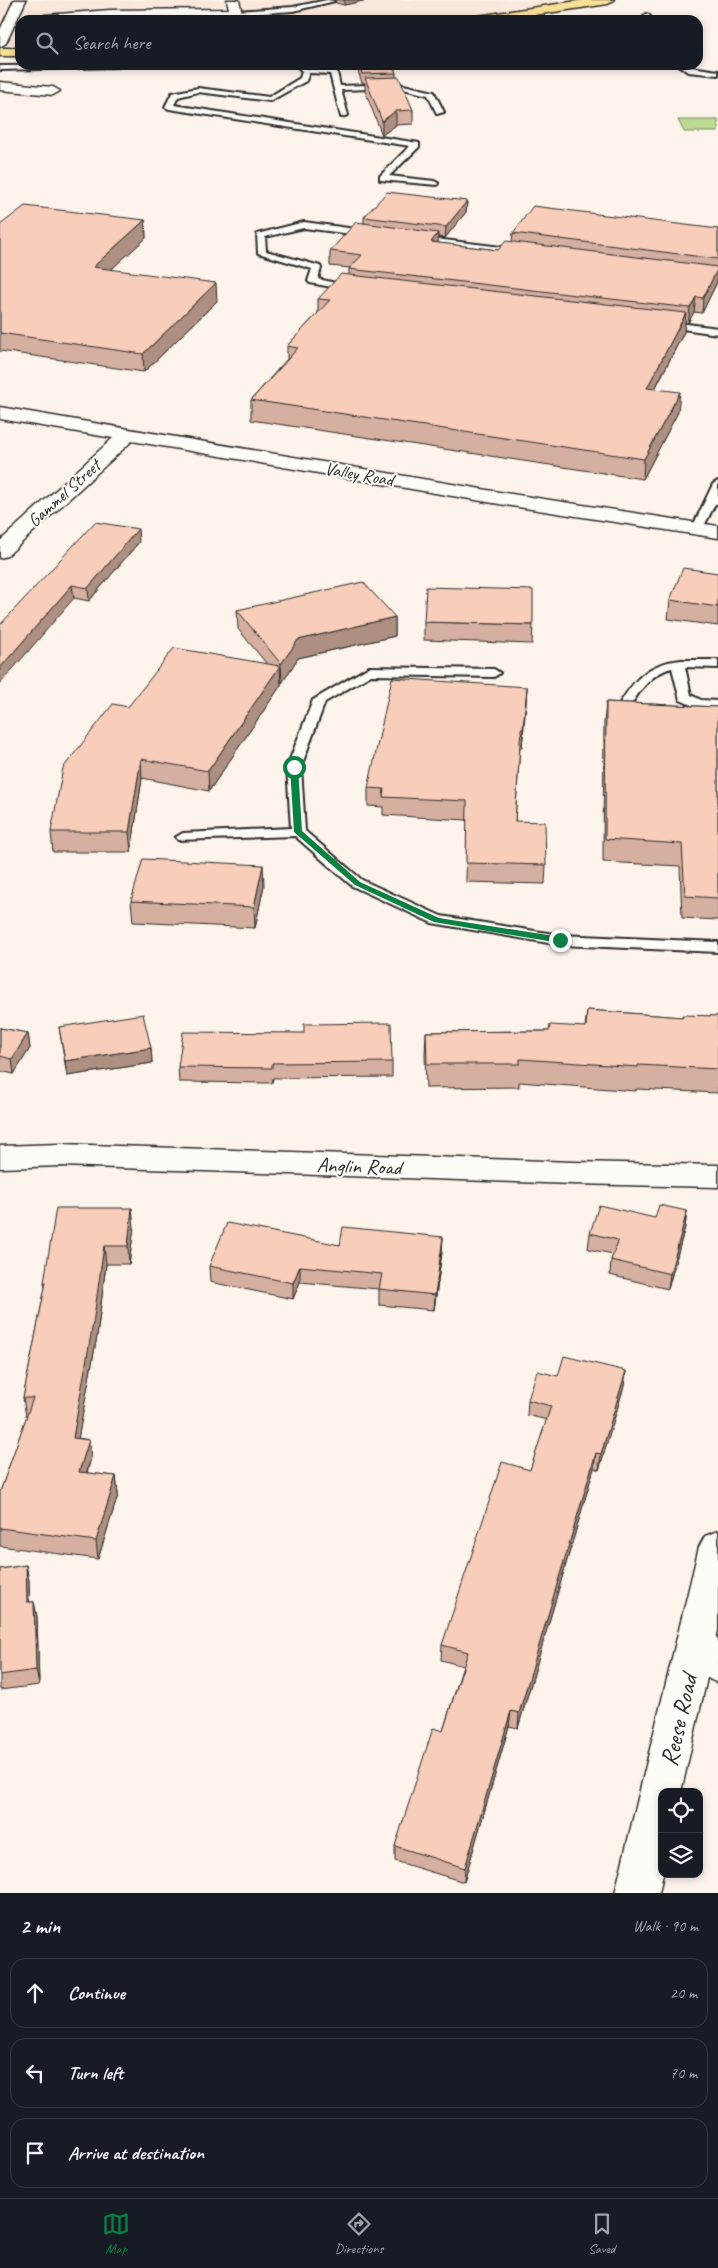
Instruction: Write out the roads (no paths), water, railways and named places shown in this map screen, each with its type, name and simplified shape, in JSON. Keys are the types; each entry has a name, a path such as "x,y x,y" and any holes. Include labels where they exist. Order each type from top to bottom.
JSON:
{"main road":[{"path":"510,15 608,0"},
{"path":"0,52 15,52"}],"street":[{"path":"0,43 20,0"},
{"path":"46,15 52,6"},
{"path":"97,15 235,6"},
{"path":"0,86 53,91"},
{"name":"Valley Road","path":"0,413 499,498 718,532"},
{"name":"Gammel Street","path":"0,552 128,435"},
{"name":"Anglin Road","path":"0,1157 61,1155 572,1173 718,1176"},
{"name":"Reese Road","path":"637,1893 707,1654 718,1547"}],"lane":[{"path":"235,6 293,9 332,1"},
{"path":"0,68 15,68"},
{"path":"303,70 303,79 270,100 198,90 175,95 169,108 416,145 383,178 434,183"},
{"path":"318,70 333,72 335,70"},
{"path":"691,70 718,73"},
{"path":"333,72 344,115"},
{"path":"337,88 399,86 431,94 440,112"},
{"path":"356,289 313,281 317,268 262,253 260,236 304,225 373,234"},
{"path":"412,239 531,254"},
{"path":"650,323 718,331"},
{"path":"698,528 715,500 718,484"},
{"path":"615,720 644,680 659,668 678,665 718,664"},
{"path":"678,665 685,697 692,703 718,705"},
{"path":"298,832 294,767 318,700 369,671 494,673"},
{"path":"183,837 298,832 357,883 437,920 560,940 718,947"}]}
